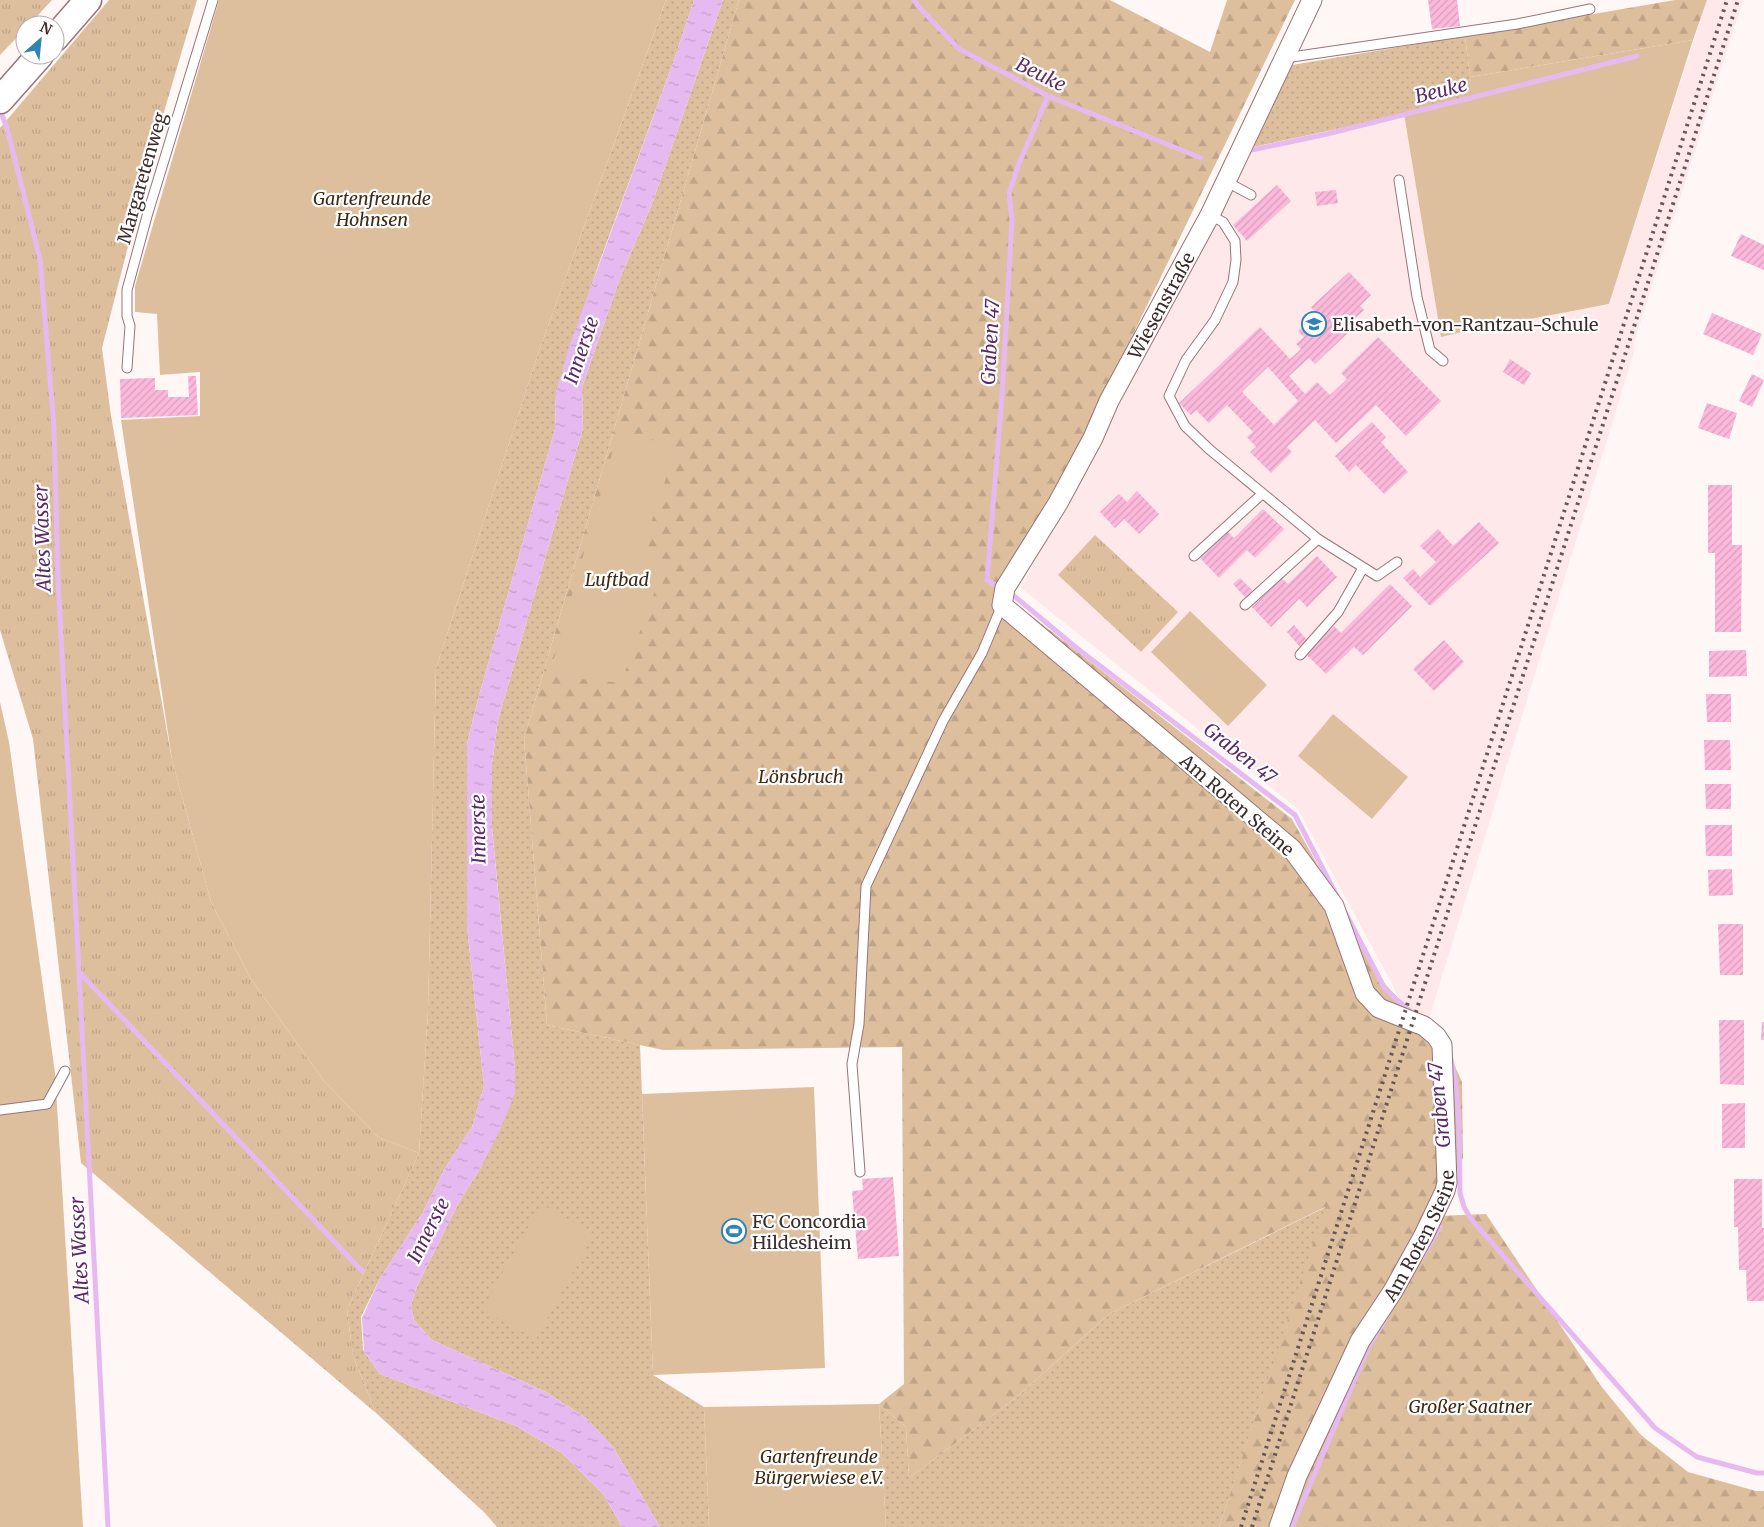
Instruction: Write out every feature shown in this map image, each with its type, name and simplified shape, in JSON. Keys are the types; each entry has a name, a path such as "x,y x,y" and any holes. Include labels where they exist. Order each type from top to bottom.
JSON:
{"main road":[{"path":"65,26 88,0"},
{"path":"5,94 31,65"}],"street":[{"name":"Wiesenstraße","path":"1002,605 1005,588 1058,503 1109,401 1227,182 1312,0"},
{"name":"Am Roten Steine","path":"1002,605 1292,849 1334,906 1366,993 1379,1008 1424,1026 1436,1036 1442,1045 1447,1182 1445,1191 1424,1235 1393,1291 1360,1341 1297,1476 1279,1527"}],"lane":[{"name":"Margaretenweg","path":"127,368 130,326 127,316 127,290 147,216 212,0"},
{"path":"1285,58 1517,24 1590,9"},
{"path":"1399,180 1419,306 1430,350 1443,361"},
{"path":"1227,182 1251,195"},
{"path":"1210,215 1223,222 1235,241 1236,260 1232,282 1215,320 1186,360 1169,396 1185,426 1209,449 1318,539 1377,576 1397,562"},
{"path":"1194,556 1262,494"},
{"path":"1245,605 1318,539"},
{"path":"1300,655 1338,612 1364,568"},
{"path":"860,1172 852,1064 858,1024 866,886 943,721 982,653 1002,605"},
{"path":"0,1110 47,1104 65,1071"}],"shaded area":[{"path":"1707,0 1743,0 1634,342 1634,352 1431,1012 1267,1527 1219,1527 1326,1207 1399,999 1298,809 1021,588 1248,148 1404,114 1441,337 1609,304"}],"green space":[{"path":"0,0 52,0 38,15 15,15 15,39 0,55"},
{"path":"109,0 197,0 153,149 102,348 111,416 172,760 211,902 251,979 324,1081 378,1137 419,1153 347,1310 353,1356 376,1413 81,1163 33,739 0,630 0,128 54,65 65,65 65,52"},
{"name":"Gartenfreunde Hohnsen","path":"219,0 666,0 539,351 436,668 428,1011 419,1153 378,1137 324,1081 251,979 211,902 172,760 121,420 200,416 200,372 160,375 157,314 135,312 135,286"},
{"path":"666,0 694,0 674,60 598,266 556,392 555,429 478,699 467,744 467,926 484,1086 472,1127 445,1168 423,1212 379,1280 361,1317 363,1350 380,1374 516,1426 562,1453 604,1495 622,1527 497,1527 485,1513 376,1413 353,1356 347,1310 419,1153 428,1011 436,668 539,351"},
{"path":"723,0 739,0 524,739 547,1025 640,1045 653,1375 704,1407 709,1527 660,1527 613,1447 586,1418 546,1392 432,1340 414,1320 411,1305 418,1284 458,1204 481,1167 515,1069 492,827 492,764 498,720 583,428 582,387 620,278 652,204"},
{"name":"Lönsbruch","path":"739,0 1110,0 1210,52 1227,0 1295,0 1060,485 997,589 1292,819 1383,982 1399,999 1440,1033 1462,1082 1463,1158 1438,1216 1486,1214 1601,1386 1641,1435 1688,1472 1756,1491 1764,1491 1764,1527 1219,1527 1325,1207 1109,1314 1018,1396 909,1478 906,1427 879,1404 904,1384 902,1047 663,1050 547,1025 524,739"},
{"path":"1675,0 1707,0 1693,40 1470,77 1465,36"},
{"path":"1465,36 1473,100 1248,148 1286,66"},
{"path":"1693,40 1609,304 1441,337 1404,114 1472,100 1470,77"},
{"name":"Luftbad","path":"619,429 676,448 643,547 666,561 621,683 549,676"},
{"path":"1095,535 1178,612 1141,652 1058,575"},
{"path":"1190,611 1267,685 1228,726 1151,652"},
{"path":"0,702 9,742 55,1073 83,1527 0,1527"},
{"path":"1333,714 1408,777 1372,819 1298,756"},
{"name":"FC Concordia Hildesheim","path":"814,1087 825,1368 653,1375 642,1094"},
{"path":"541,1204 594,1234 536,1339 482,1310"},
{"path":"1326,1207 1219,1527 886,1527 879,1404 906,1427 909,1478 1018,1396 1109,1314"},
{"name":"Gartenfreunde Bürgerwiese e.V.","path":"879,1404 886,1527 709,1527 704,1407"}],"water":[{"name":"Innerste","path":"694,0 723,0 652,204 620,278 582,387 583,428 498,720 492,764 492,828 515,1069 515,1093 500,1130 481,1167 458,1204 418,1284 411,1305 414,1320 432,1340 546,1392 586,1418 613,1447 660,1527 622,1527 604,1495 562,1453 516,1426 380,1374 364,1351 362,1318 379,1280 423,1212 445,1168 472,1127 484,1086 467,926 467,744 478,699 555,429 556,392 570,344 674,60"}],"building":[{"path":"1428,0 1457,0 1460,26 1432,29"},
{"path":"1277,185 1291,201 1247,241 1233,225"},
{"path":"1336,190 1338,203 1317,206 1315,192"},
{"path":"1741,234 1764,245 1764,270 1731,256"},
{"path":"1349,272 1371,295 1360,306 1364,310 1345,328 1349,332 1315,364 1309,358 1289,376 1305,394 1317,382 1330,395 1347,379 1341,373 1378,337 1441,401 1406,436 1376,405 1336,443 1315,420 1287,447 1292,452 1271,473 1250,452 1256,447 1247,437 1253,432 1227,405 1209,423 1196,410 1191,415 1179,403 1260,327 1290,359 1301,349 1296,344 1304,337 1298,331 1317,314 1311,307","holes":["1268,367 1298,401 1274,425 1242,392"]},
{"path":"1712,313 1762,334 1753,355 1703,334"},
{"path":"1510,359 1531,373 1524,385 1503,372"},
{"path":"1752,374 1764,380 1752,407 1739,401"},
{"path":"188,376 196,376 198,415 121,418 120,379 155,378 155,390 168,390 168,397 189,397"},
{"path":"1707,403 1737,413 1729,439 1698,428"},
{"path":"1372,422 1386,437 1381,442 1408,472 1384,494 1356,465 1349,472 1335,456"},
{"path":"1708,485 1732,485 1732,545 1742,545 1741,632 1715,632 1715,553 1708,553"},
{"path":"1137,491 1159,514 1139,534 1124,519 1115,528 1100,512 1119,494 1127,502"},
{"path":"1263,509 1284,529 1255,558 1247,550 1219,578 1200,558 1227,531 1234,538"},
{"path":"1479,522 1499,543 1430,606 1403,578 1413,569 1420,577 1436,562 1420,546 1438,529 1453,546"},
{"path":"1317,556 1337,577 1307,607 1299,599 1271,627 1252,607 1282,578 1288,584"},
{"path":"1240,578 1253,591 1246,598 1233,584"},
{"path":"1390,584 1412,606 1363,655 1354,647 1326,674 1306,654 1334,626 1341,633"},
{"path":"1294,625 1307,640 1300,647 1287,632"},
{"path":"1444,640 1464,662 1434,691 1413,669"},
{"path":"1746,650 1747,676 1709,677 1709,651"},
{"path":"1706,694 1731,694 1731,722 1707,722"},
{"path":"1704,740 1730,740 1731,770 1705,770"},
{"path":"1705,784 1731,784 1731,809 1706,809"},
{"path":"1705,825 1732,825 1732,856 1706,856"},
{"path":"1732,869 1733,895 1709,896 1708,870"},
{"path":"1718,924 1743,924 1743,975 1720,975"},
{"path":"1719,1020 1744,1020 1744,1085 1720,1084"},
{"path":"1762,1022 1764,1022 1764,1040 1761,1040"},
{"path":"1745,1103 1745,1148 1722,1148 1722,1104"},
{"path":"893,1177 899,1256 858,1259 852,1191 863,1190 862,1179"},
{"path":"1734,1179 1762,1179 1764,1301 1747,1301 1746,1270 1739,1270 1738,1227 1734,1227"}],"waterway":[{"name":"Beuke","path":"914,0 959,49 1048,96 1201,158"},
{"name":"Beuke","path":"1252,150 1327,134 1637,56"},
{"name":"Graben 47","path":"1000,588 987,580 1002,396 1012,220 1009,194 1018,166 1048,96"},
{"name":"Altes Wasser","path":"0,110 7,128 40,259 54,427 58,580 79,972 362,1271"},
{"name":"Graben 47","path":"1013,595 1078,649 1295,815 1337,896"},
{"name":"Graben 47","path":"1345,912 1385,989 1413,1014"},
{"name":"Altes Wasser","path":"79,972 108,1527"},
{"name":"Graben 47","path":"1451,1059 1458,1108 1460,1193 1464,1207 1471,1219 1655,1428 1697,1457 1757,1473 1764,1473"},
{"path":"1421,1259 1440,1227"},
{"path":"1292,1527 1369,1346 1386,1318"}],"railway":[{"path":"1241,1527 1727,0"},
{"path":"1252,1527 1738,0"}],"place":[{"name":"Elisabeth-von-Rantzau-Schule","path":"1314,324"},
{"name":"FC Concordia Hildesheim","path":"734,1231"}],"park label":[{"name":"Großer Saatner","path":"1470,1406"}]}
